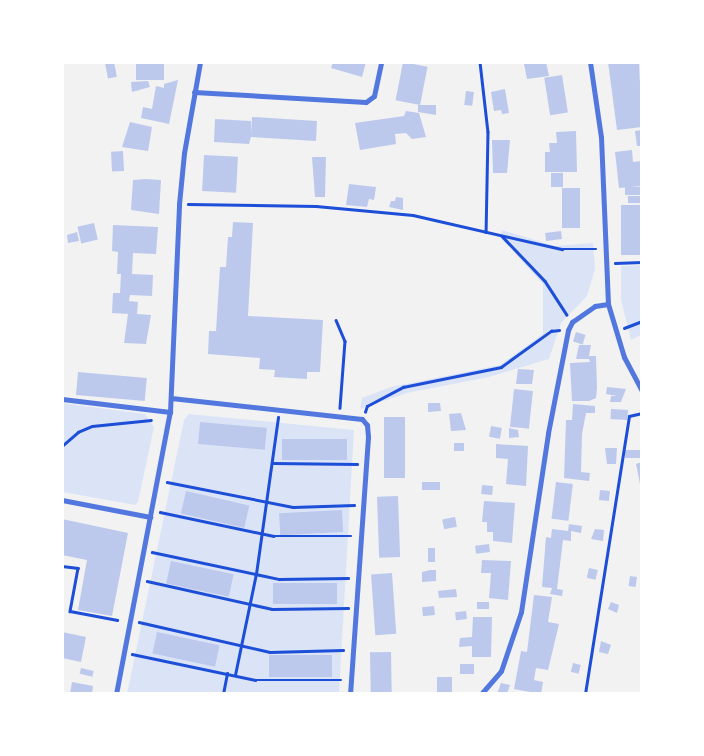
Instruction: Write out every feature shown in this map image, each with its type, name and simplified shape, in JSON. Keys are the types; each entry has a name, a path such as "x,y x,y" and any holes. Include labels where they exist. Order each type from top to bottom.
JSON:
{"street":[{"path":"116,694 169,421 179,204 194,92 200,62"},
{"path":"194,92 366,102 374,96 381,62"},
{"path":"590,62 600,137 608,263 608,304 615,332 642,391"},
{"path":"481,694 501,671 521,612 548,433 568,330 572,322 595,306 608,304"},
{"path":"171,398 362,419 368,437 350,694"},
{"path":"62,399 170,412"},
{"path":"62,500 150,517"}],"path":[{"path":"480,62 488,132 486,232"},
{"path":"179,204 361,210 413,215 562,249 594,249"},
{"path":"502,235 545,281 572,322"},
{"path":"608,263 642,262"},
{"path":"336,320 344,341 340,417"},
{"path":"615,332 642,321"},
{"path":"362,419 367,406 402,387 501,367 551,331 568,330"},
{"path":"235,675 251,605 273,463 279,410"},
{"path":"585,694 629,416 642,413"},
{"path":"62,446 78,432 92,426 169,421"},
{"path":"273,463 366,464"},
{"path":"158,480 266,503 294,507 363,505"},
{"path":"152,510 262,534 360,536"},
{"path":"144,550 279,579 357,577"},
{"path":"62,566 78,568 70,611 117,620"},
{"path":"138,579 272,609 355,608"},
{"path":"74,589 80,590"},
{"path":"130,620 270,652 352,650"},
{"path":"124,652 255,680 350,680"},
{"path":"223,694 227,674"}],"shaded area":[{"path":"502,230 555,246 593,243 595,269 587,296 561,323 549,359 489,377 407,393 360,409 362,398 391,387 500,365 543,334 543,284 500,237"},
{"path":"641,265 641,335 631,340 621,300 621,266"},
{"path":"62,403 145,414 154,427 138,502 135,505 63,492"},
{"path":"189,414 354,430 339,693 127,694 184,420"}],"building":[{"path":"114,62 117,77 108,78 105,64"},
{"path":"136,62 164,62 164,80 136,80"},
{"path":"333,62 366,62 362,77 331,68"},
{"path":"403,62 428,67 420,105 396,100"},
{"path":"546,62 549,76 527,79 524,64"},
{"path":"608,62 639,62 642,127 617,130"},
{"path":"562,75 568,113 550,115 544,78"},
{"path":"178,80 169,124 141,118 143,107 152,109 156,86 164,88 164,84"},
{"path":"148,81 150,87 132,92 131,82"},
{"path":"505,89 509,113 502,114 501,110 494,111 491,92"},
{"path":"466,91 474,92 472,106 464,105"},
{"path":"418,105 436,105 436,115 418,112"},
{"path":"406,111 419,113 426,137 412,139 406,133 395,134 396,144 360,150 355,123 404,116"},
{"path":"252,117 317,121 316,141 251,137 249,144 214,142 215,119 251,121 251,134"},
{"path":"130,122 152,127 148,151 122,147"},
{"path":"642,130 642,146 637,146 635,131"},
{"path":"576,131 577,172 545,172 545,152 550,152 549,143 557,143 556,132"},
{"path":"492,140 510,140 507,173 493,173"},
{"path":"632,150 633,162 642,161 642,186 619,188 615,152"},
{"path":"123,151 124,171 112,172 111,152"},
{"path":"204,155 238,157 236,193 202,191"},
{"path":"312,157 326,157 325,197 315,197"},
{"path":"551,173 563,173 563,187 551,187"},
{"path":"133,180 161,180 159,214 131,210"},
{"path":"349,184 376,187 374,200 369,199 367,207 346,205"},
{"path":"625,187 642,187 642,195 625,195"},
{"path":"562,188 580,188 580,228 562,228"},
{"path":"628,196 642,196 642,203 628,203"},
{"path":"396,197 403,198 403,210 389,207 391,201 395,201"},
{"path":"621,205 642,205 642,255 621,255"},
{"path":"233,222 253,223 248,316 323,320 320,372 307,372 307,379 274,377 275,370 259,369 260,358 208,354 209,331 216,331 220,267 226,267 228,237 232,237"},
{"path":"94,223 98,240 81,243 77,227"},
{"path":"113,225 158,227 156,254 133,253 132,274 153,275 152,296 130,295 129,301 138,302 137,314 151,315 146,344 124,343 128,314 112,313 113,293 120,293 121,274 117,274 118,252 112,251"},
{"path":"561,231 562,239 546,241 545,233"},
{"path":"77,232 79,241 68,243 67,235"},
{"path":"576,332 586,335 583,344 573,342"},
{"path":"579,345 591,345 589,356 596,356 596,398 589,401 572,401 570,363 590,362 589,359 576,359"},
{"path":"518,369 534,370 532,384 516,384"},
{"path":"78,372 147,378 145,401 76,395"},
{"path":"607,387 626,389 621,402 610,402 611,396 617,396 606,394"},
{"path":"514,389 533,391 529,429 510,427"},
{"path":"428,403 440,403 441,411 428,412"},
{"path":"573,404 595,406 595,413 586,413 582,434 581,472 590,473 589,481 564,478 566,420 572,420"},
{"path":"611,409 628,410 627,420 610,419"},
{"path":"461,413 466,430 451,431 449,414"},
{"path":"384,417 405,417 405,478 384,478"},
{"path":"200,422 267,428 265,450 198,444"},
{"path":"491,426 502,428 500,439 489,437"},
{"path":"509,428 518,430 519,437 509,438"},
{"path":"282,439 347,439 347,460 282,460"},
{"path":"454,443 464,443 464,451 454,451"},
{"path":"496,444 528,446 526,486 506,484 508,459 496,458"},
{"path":"605,448 617,448 616,464 607,464"},
{"path":"625,450 642,450 642,458 625,458"},
{"path":"642,462 642,489 641,489 636,464"},
{"path":"422,482 440,482 440,490 422,490"},
{"path":"556,482 573,484 568,521 551,519"},
{"path":"482,485 493,486 492,495 481,494"},
{"path":"600,490 610,491 609,501 599,500"},
{"path":"186,491 249,506 244,528 181,513"},
{"path":"398,496 400,557 379,558 377,497"},
{"path":"484,501 515,503 512,543 493,541 493,532 487,532 487,522 482,522"},
{"path":"342,510 343,532 280,535 279,513"},
{"path":"455,517 457,527 444,529 442,519"},
{"path":"62,519 128,533 112,616 78,610 87,560 62,555"},
{"path":"569,524 582,526 581,533 571,531 571,541 563,540 557,589 563,590 562,596 550,594 552,588 542,587 546,537 551,538 552,529 568,531"},
{"path":"595,529 604,530 603,541 591,539"},
{"path":"489,544 490,552 476,554 475,546"},
{"path":"428,548 435,548 435,562 428,562"},
{"path":"482,560 511,561 508,600 489,598 491,573 481,573"},
{"path":"171,561 234,574 229,597 166,583"},
{"path":"589,568 598,570 596,580 587,578"},
{"path":"436,570 436,581 422,582 422,572"},
{"path":"392,573 396,634 375,635 371,574"},
{"path":"630,576 637,577 636,587 629,586"},
{"path":"273,583 337,583 337,604 273,604"},
{"path":"456,589 457,597 439,598 438,591"},
{"path":"534,595 552,597 548,622 559,624 548,670 536,668 534,680 543,682 541,694 514,689 521,651 527,652"},
{"path":"477,602 489,602 489,609 477,609"},
{"path":"611,602 619,605 617,613 608,609"},
{"path":"434,606 435,615 423,616 422,607"},
{"path":"466,611 467,619 456,620 455,612"},
{"path":"473,617 492,617 491,657 472,657 472,646 459,647 460,638 472,637"},
{"path":"62,632 86,637 81,662 62,658"},
{"path":"157,632 220,645 215,667 152,654"},
{"path":"601,641 611,645 608,654 599,652"},
{"path":"370,652 391,652 392,694 371,694"},
{"path":"269,655 332,655 332,677 269,677"},
{"path":"573,663 581,665 579,674 571,672"},
{"path":"460,664 474,664 474,674 460,674"},
{"path":"81,668 94,671 92,677 80,674"},
{"path":"437,677 452,677 452,692 437,692"},
{"path":"72,682 93,686 92,694 70,694"},
{"path":"501,683 510,685 507,694 497,694"}]}
